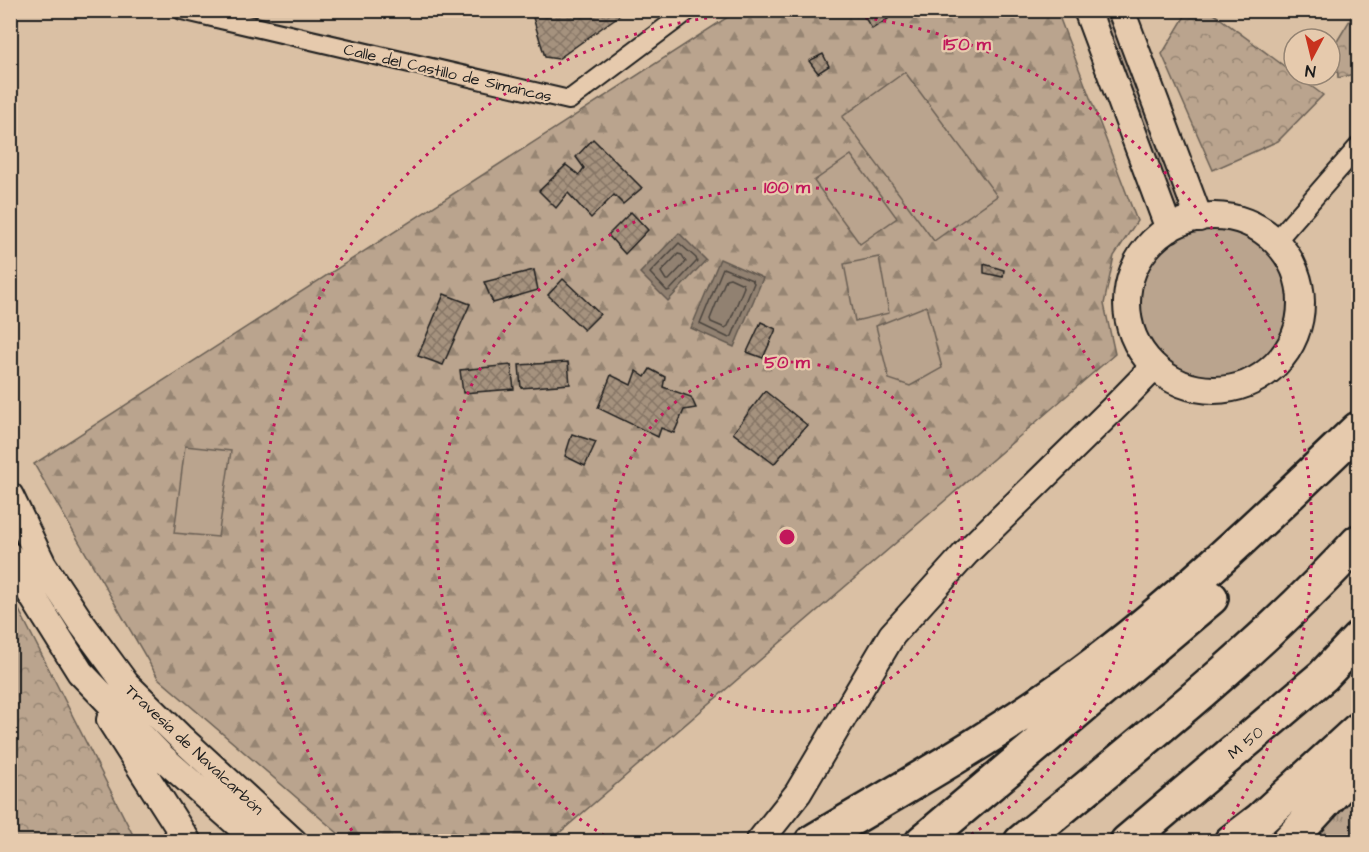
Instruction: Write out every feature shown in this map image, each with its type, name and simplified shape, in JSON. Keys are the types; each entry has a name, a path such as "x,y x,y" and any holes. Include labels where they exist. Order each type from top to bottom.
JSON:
{"highway":[{"path":"812,842 955,758 1082,673 1203,577 1359,429"},
{"path":"922,842 1214,595 1317,492 1359,442"},
{"path":"1021,842 1227,672 1320,584 1359,542"},
{"name":"M 50","path":"1127,842 1323,676 1359,639"},
{"path":"1231,842 1261,819 1359,730"},
{"path":"1288,842 1359,766"}],"street":[{"name":"Calle del Castillo de Simancas","path":"182,10 568,100 689,10"},
{"path":"1087,10 1169,229"},
{"path":"1121,10 1199,218"},
{"path":"1276,241 1359,147"},
{"path":"1227,216 1254,225 1276,241 1292,263 1301,289 1301,316 1293,342 1277,364 1256,380 1230,389 1202,390 1176,382 1154,367 1137,345 1128,320 1127,294 1133,267 1148,245 1184,221 1199,218 1227,216"},
{"path":"759,842 798,793 892,635 966,553 1154,367"},
{"name":"Travesía de Navalcarbón","path":"10,496 43,564 82,624 126,684 294,842"},
{"name":"Travesía de Navalcarbón","path":"10,556 80,672 162,757 258,842"},
{"path":"80,672 188,842"}],"green space":[{"path":"1356,10 1358,11 1358,73 1342,77 1342,33"},
{"path":"737,11 1057,11 1137,221 1114,256 1104,304 1115,354 550,841 347,841 158,678 34,464"},
{"path":"1101,11 1112,11 1184,205 1174,208"},
{"path":"1188,11 1210,11 1282,65 1282,87 1312,87 1323,95 1278,141 1213,170 1162,54"},
{"path":"905,72 997,196 934,241 842,117"},
{"path":"851,155 897,218 860,244 814,181"},
{"path":"1216,226 1245,231 1270,248 1287,273 1292,302 1287,331 1270,356 1245,373 1216,378 1187,373 1162,356 1145,331 1140,302 1145,273 1162,248 1187,231"},
{"path":"879,257 889,313 855,321 844,264"},
{"path":"926,306 942,368 910,386 889,379 876,326"},
{"path":"185,446 231,451 218,537 174,533"},
{"path":"11,590 15,602 136,841 11,841"},
{"path":"1358,766 1358,841 1288,841"}],"water":[{"path":"679,233 706,260 668,301 640,273"},
{"path":"720,259 763,278 734,347 691,328"}],"building":[{"path":"627,10 558,59 545,57 531,11"},
{"path":"860,10 883,10 888,19 872,29"},
{"path":"823,54 829,66 818,73 809,61"},
{"path":"593,139 642,188 623,204 614,195 591,218 568,193 556,208 539,191 566,165 579,175 584,168 576,157"},
{"path":"631,212 648,230 625,254 608,235"},
{"path":"984,264 1004,270 1003,277 984,273"},
{"path":"534,270 538,290 493,303 484,282"},
{"path":"563,279 600,314 584,330 548,295"},
{"path":"444,294 470,304 443,365 418,356"},
{"path":"761,322 776,329 763,358 747,352"},
{"path":"568,362 570,384 521,388 519,365"},
{"path":"511,365 514,389 463,393 460,370"},
{"path":"650,369 665,377 663,387 691,397 696,408 684,410 674,433 661,428 658,437 598,408 611,375 631,385 636,371 645,377"},
{"path":"765,391 807,425 774,464 733,433"},
{"path":"572,434 596,442 585,466 565,456"}]}
